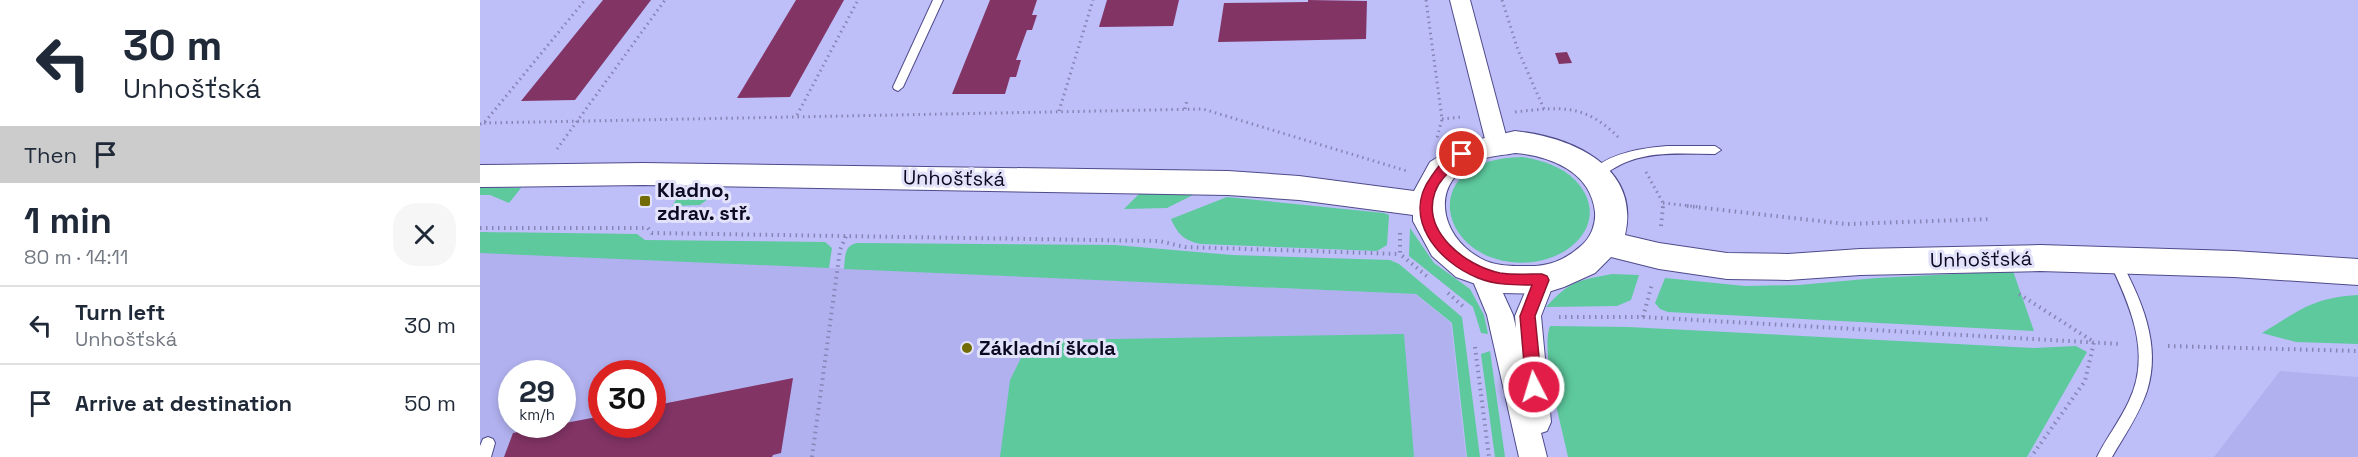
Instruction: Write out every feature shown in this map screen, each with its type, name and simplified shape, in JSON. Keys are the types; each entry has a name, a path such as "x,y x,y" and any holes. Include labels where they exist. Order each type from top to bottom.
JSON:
{"main road":[{"path":"1497,143 1533,143 1551,148 1582,163 1595,174 1604,186 1612,207 1611,229 1605,243 1595,256 1580,267 1562,275 1542,280 1522,281 1482,274 1447,252 1435,237 1428,221 1426,205 1429,190 1447,164 1470,151 1497,143"},
{"name":"Unhošťská","path":"480,176 643,174 1228,183 1299,188 1426,205"},
{"name":"Unhošťská","path":"1605,243 1659,256 1727,266 1788,267 1860,262 2040,258 2234,264 2358,272"}],"street":[{"path":"1460,0 1497,143"},
{"path":"1482,274 1500,315 1533,457"},
{"path":"1541,457 1528,316 1542,280"}],"lane":[{"path":"898,87 938,0"},
{"path":"1595,174 1609,163 1632,154 1663,150 1715,150"},
{"path":"2104,457 2140,392 2145,362 2145,345 2133,298 2115,260"}],"path":[{"path":"482,124 585,0"},
{"path":"553,154 665,0"},
{"path":"797,116 858,0"},
{"path":"1059,111 1093,0"},
{"path":"1502,0 1518,51 1544,109"},
{"path":"1185,109 1187,100"},
{"path":"482,124 1203,109 1407,171"},
{"path":"1663,203 1846,224 1991,219"},
{"path":"480,228 648,228 652,233 1159,241 1185,247 1400,254"},
{"path":"812,457 840,250 846,236"},
{"path":"2019,294 2094,342"},
{"path":"1643,317 2235,350 2286,347 2358,351"},
{"path":"2031,457 2085,381 2094,342"}],"shaded area":[{"name":"Základní škola","path":"480,252 1415,294 1451,323 1466,457 480,457"},
{"path":"2280,371 2358,377 2358,457 2214,457"}],"green space":[{"path":"1522,157 1550,164 1569,175 1585,194 1590,208 1589,221 1574,244 1548,259 1533,262 1501,260 1477,250 1459,234 1451,214 1452,194 1463,176 1486,162"},
{"path":"480,187 521,188 509,203 490,195 480,195"},
{"path":"721,189 700,205 672,206 678,197"},
{"path":"1142,191 1197,193 1167,208 1124,209"},
{"path":"1227,197 1384,213 1389,215 1387,245 1377,251 1201,244 1191,241 1176,229 1171,219"},
{"path":"1410,228 1434,263 1470,289 1484,315 1488,334 1481,333 1473,307 1409,256"},
{"path":"480,232 637,234 645,240 825,242 832,248 829,268 480,253"},
{"path":"857,243 1115,245 1232,255 1390,260 1399,264 1462,317 1480,457 1467,457 1452,323 1416,294 844,269 847,249"},
{"path":"2013,271 2034,331 1668,312 1660,309 1655,303 1665,278 1745,286 1799,285 1877,278"},
{"path":"1612,274 1639,275 1631,300 1617,306 1546,307 1562,291 1575,283"},
{"path":"2358,295 2358,344 2296,342 2262,333 2317,302"},
{"path":"1550,326 1628,327 2034,348 2076,346 2087,352 2027,457 1568,457 1550,371 1548,338"},
{"path":"1404,334 1414,457 1000,457 1010,380 1023,354 1056,340"},
{"path":"1490,351 1505,457 1495,457 1481,354"}],"building":[{"path":"603,0 651,0 575,100 521,101"},
{"path":"796,0 844,0 790,97 737,98"},
{"path":"990,0 1037,0 1032,15 1037,15 1032,30 1027,30 1016,60 1021,60 1016,77 1010,77 1005,94 952,94"},
{"path":"1107,0 1179,0 1173,26 1099,27"},
{"path":"1308,0 1367,1 1366,39 1218,42 1224,3 1308,2"},
{"path":"1567,52 1572,63 1559,64 1555,53"},
{"path":"793,378 781,453 772,457 504,457 511,438 576,438 576,421 588,419 588,438 666,438 666,403"}],"place":[{"name":"Kladno, zdrav. stř.","path":"645,201"},
{"name":"Základní škola","path":"967,348"}],"route":[{"path":"1462,154 1447,164 1436,176 1429,190 1426,205 1428,221 1435,237 1447,252 1482,274 1522,281 1542,280 1528,316 1534,387"}]}
